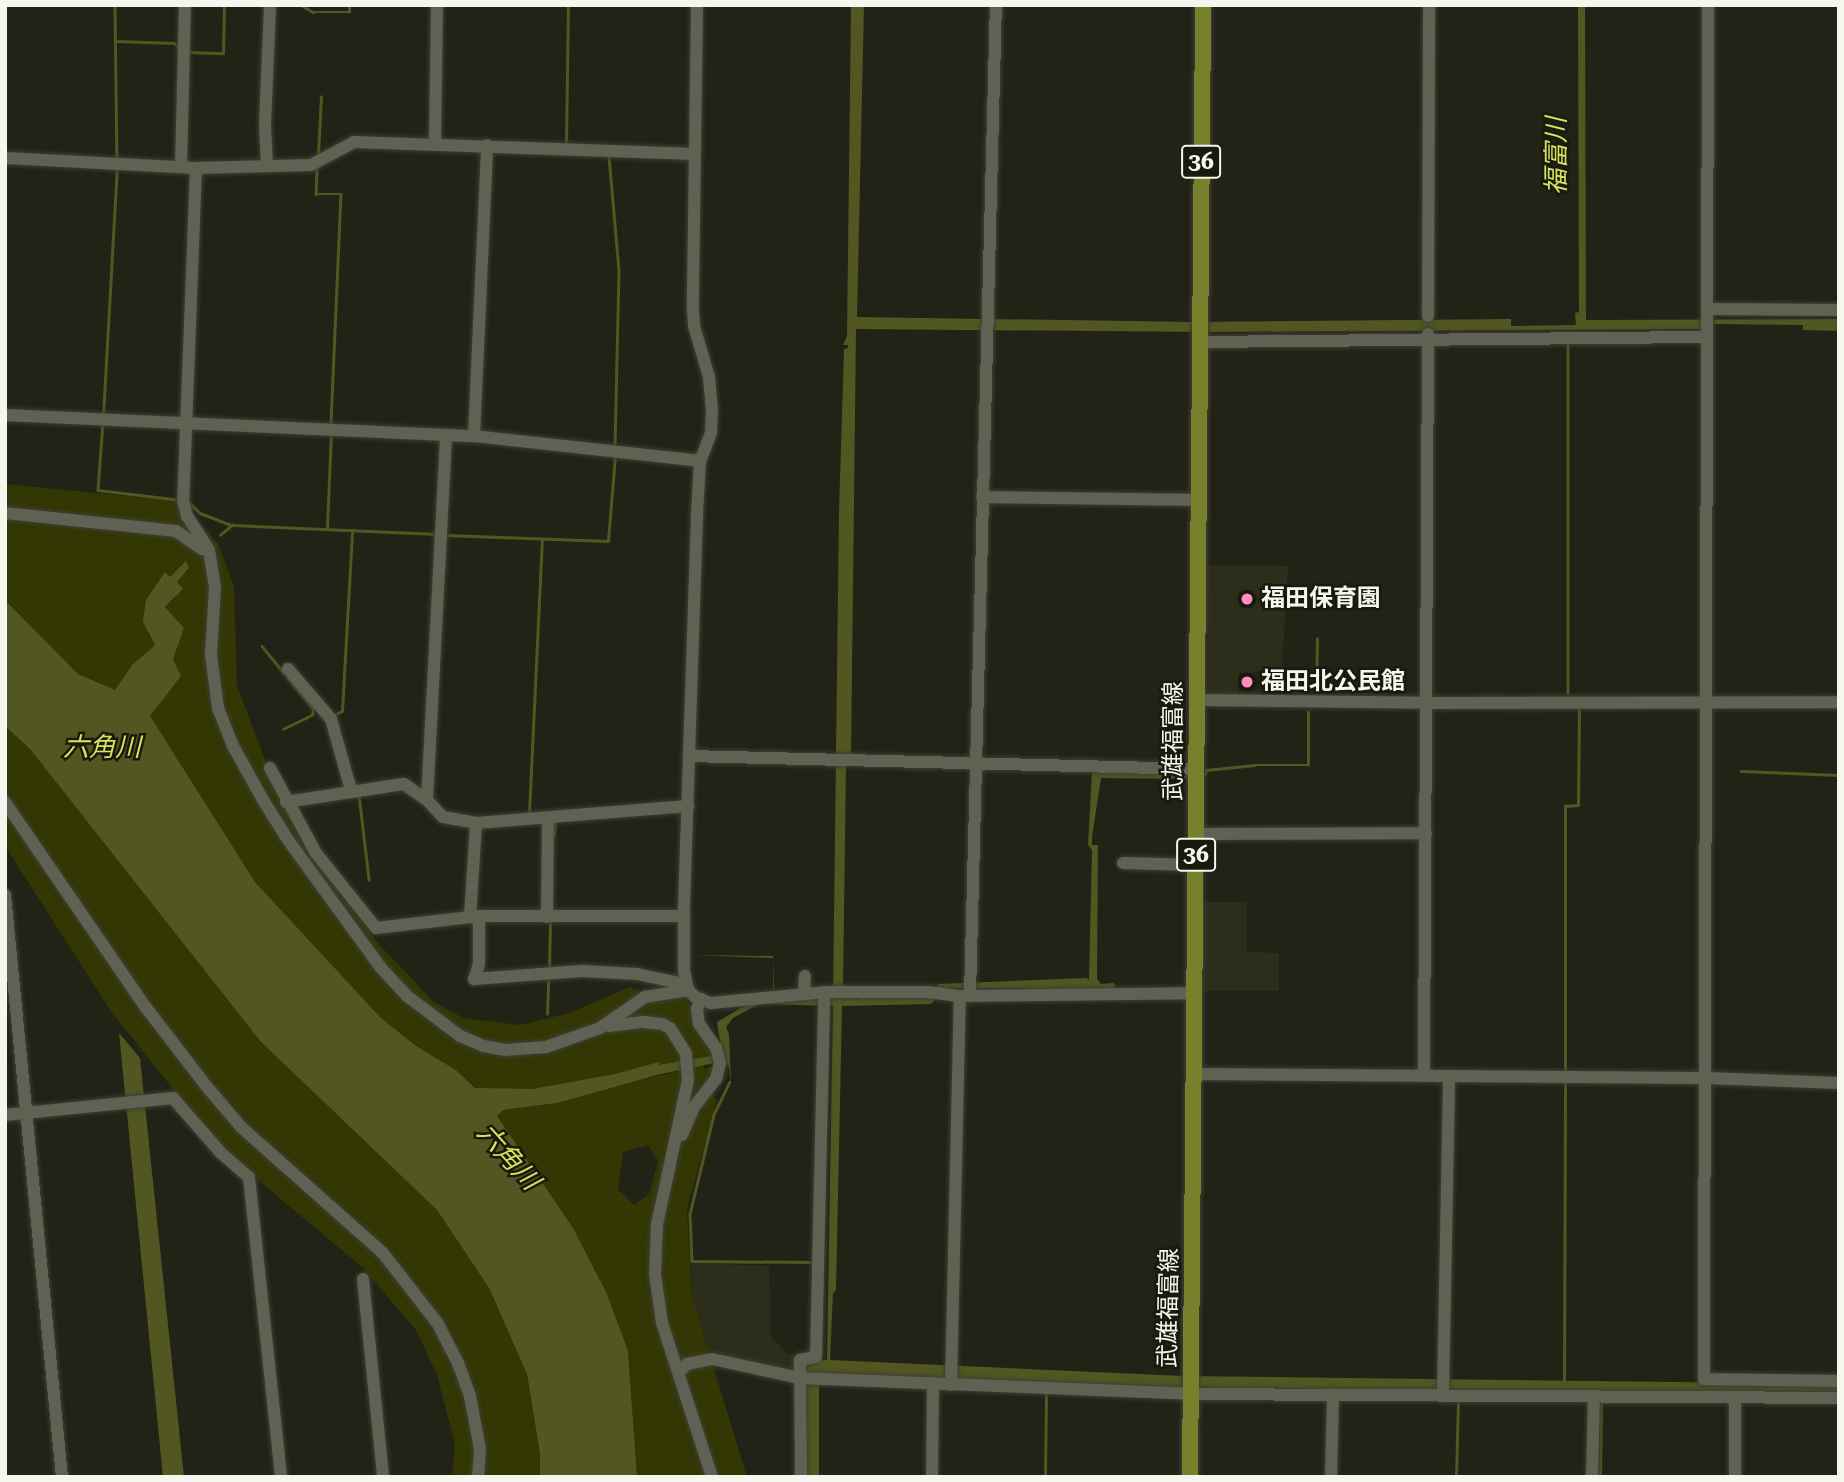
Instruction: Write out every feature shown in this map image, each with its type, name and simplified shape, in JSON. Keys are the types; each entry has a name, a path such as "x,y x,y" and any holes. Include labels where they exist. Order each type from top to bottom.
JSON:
{"main road":[{"name":"武雄福富線","path":"1191,1477 1203,5"}],"street":[{"path":"181,167 185,5"},
{"path":"267,165 270,5"},
{"path":"435,144 437,5"},
{"path":"687,987 684,916 700,461 711,433 712,411 709,377 694,327 693,310 697,5"},
{"path":"951,1383 967,990 996,5"},
{"path":"1428,316 1429,5"},
{"path":"1709,5 1704,1379 1839,1381"},
{"path":"5,158 195,168 311,165 354,142 695,154"},
{"path":"474,436 487,145"},
{"path":"195,168 183,501 187,516 209,550 214,579 212,655 216,696 223,723 288,840 381,968 436,1020 483,1046 505,1050 546,1047 618,1024 662,1024 670,1028 680,1040 686,1054 688,1080 654,1248 656,1298 712,1477"},
{"path":"1199,338 1428,337 1707,323 1839,310"},
{"path":"1424,1075 1428,337"},
{"path":"5,415 474,436 616,454 700,461"},
{"path":"427,796 446,435"},
{"path":"982,497 1197,500"},
{"path":"5,513 176,531 195,542 209,557"},
{"path":"288,669 331,719 356,790"},
{"path":"1197,700 1427,703 1839,702"},
{"path":"689,756 1196,769"},
{"path":"270,768 286,802 316,853 376,928 474,917 684,916"},
{"path":"286,802 404,784 427,796 443,817 476,823 553,819 688,806"},
{"path":"5,802 144,1005 207,1087 241,1126 382,1252 438,1324 458,1363 470,1396 480,1449 478,1477"},
{"path":"549,917 553,819"},
{"path":"476,823 474,917 479,964 474,979 550,972 637,974 687,987 701,999 726,1003 774,995 848,991 937,994 967,990 1194,993"},
{"path":"1196,834 1426,833"},
{"path":"1123,863 1196,864"},
{"path":"5,895 62,1477"},
{"path":"804,993 805,976"},
{"path":"600,1028 645,997 687,987"},
{"path":"808,1378 800,1360 816,1357 826,992"},
{"path":"672,1158 694,1107 716,1079 719,1058 699,1024 697,1009 701,999"},
{"path":"1194,1074 1707,1078 1839,1083"},
{"path":"1443,1395 1449,1076"},
{"path":"5,1115 173,1098 220,1153 249,1177 281,1477"},
{"path":"363,1279 383,1477"},
{"path":"679,1372 687,1364 712,1359 808,1378 1045,1388 1333,1394 1839,1398"},
{"path":"801,1477 802,1385 808,1378"},
{"path":"932,1477 933,1383"},
{"path":"1331,1477 1333,1394"},
{"path":"1592,1477 1598,1396"},
{"path":"1735,1398 1735,1477"}],"shaded area":[{"path":"5,484 176,501 184,505 219,545 234,586 237,686 281,802 376,941 433,1001 463,1018 520,1025 569,1013 630,987 654,999 675,995 688,1002 711,1056 701,1058 704,1069 715,1066 709,1087 717,1101 687,1209 692,1297 747,1477 637,1477 628,1351 497,1116 503,1110 557,1103 585,1093 691,1068 659,1066 532,1089 477,1089 456,1070 416,1046 380,1017 255,882 149,716 180,676 173,659 183,628 165,607 175,599 177,582 189,569 186,562 170,577 165,572 143,622 155,645 132,665 115,690 78,674 5,600","holes":["648,1145 658,1161 649,1194 634,1205 618,1189 623,1152"]},
{"name":"福田保育園","path":"1208,565 1288,566 1282,671 1239,673 1238,695 1209,695"},
{"path":"5,726 30,749 261,1042 437,1210 489,1288 527,1374 540,1454 540,1477 452,1477 455,1444 437,1375 416,1330 362,1267 223,1151 112,1013 5,846"},
{"path":"1201,902 1247,902 1247,952 1279,953 1279,991 1200,991"},
{"path":"691,1263 769,1266 771,1337 786,1353 805,1357 804,1373 752,1364 706,1349 692,1297"}],"water":[{"name":"六角川","path":"851,5 864,5 857,317 1193,322 1511,319 1511,326 1576,325 1575,313 1579,312 1578,5 1585,5 1586,320 1839,319 1839,331 1803,330 1803,325 1713,324 1702,329 1209,332 856,329 851,757 846,764 843,988 856,1000 860,997 931,998 938,984 1089,980 1092,850 1088,845 1092,772 1189,773 1189,779 1101,778 1092,837 1092,845 1098,845 1097,979 1101,984 1114,983 1116,989 945,988 931,1004 842,1006 836,1290 833,1293 830,1360 1183,1376 1839,1384 1839,1395 819,1383 819,1477 806,1477 807,1361 827,1360 833,1006 759,1004 733,1018 726,1027 729,1034 731,1083 729,1067 724,1061 661,1074 557,1103 503,1110 497,1116 573,1228 606,1292 628,1351 637,1477 540,1477 540,1454 527,1374 489,1288 437,1210 261,1042 30,749 5,726 5,600 78,674 115,690 132,665 155,645 143,622 146,600 165,572 170,577 186,561 189,568 177,582 183,589 165,607 184,628 173,659 181,676 150,716 255,882 380,1017 416,1046 456,1070 475,1088 532,1089 615,1074 659,1062 659,1065 722,1054 717,1022 751,1002 773,999 773,958 690,955 773,956 774,998 833,998 839,511 844,349 848,348 848,345 843,345 847,336"},
{"path":"119,1033 140,1058 184,1477 163,1477"}],"waterway":[{"path":"115,5 117,161"},
{"path":"187,52 223,53 224,5"},
{"path":"301,5 313,12 349,12 349,5"},
{"path":"566,145 568,5"},
{"path":"116,41 174,43 178,46"},
{"path":"318,154 321,97"},
{"path":"609,156 619,271 615,446"},
{"path":"103,416 117,167"},
{"path":"317,169 316,194 341,194 331,427"},
{"path":"1568,345 1568,693"},
{"path":"103,422 98,490 174,499"},
{"path":"327,527 331,433"},
{"path":"445,535 608,541 615,456"},
{"path":"187,500 200,513 232,525"},
{"path":"220,535 232,525 438,534"},
{"path":"332,716 342,711 352,530"},
{"path":"531,813 542,539"},
{"path":"1316,694 1317,639"},
{"path":"262,646 284,673"},
{"path":"288,678 313,709 315,707"},
{"path":"283,729 312,715 313,709"},
{"path":"1565,1072 1565,806 1578,805 1579,710"},
{"path":"1205,774 1206,770 1255,765 1308,765 1308,712"},
{"path":"1741,771 1839,775"},
{"path":"367,784 392,780"},
{"path":"359,795 369,879"},
{"path":"554,836 555,822"},
{"path":"549,969 550,920"},
{"path":"547,1014 548,979"},
{"path":"1564,1382 1565,1081"},
{"path":"730,1082 714,1115 690,1214 692,1261 814,1262"},
{"path":"1045,1477 1046,1394"},
{"path":"1456,1477 1458,1400"},
{"path":"1600,1477 1601,1400"}],"place":[{"name":"福田保育園","path":"1247,599"},
{"name":"福田北公民館","path":"1247,682"}],"water label":[{"name":"福富川","path":"1557,156"}]}
